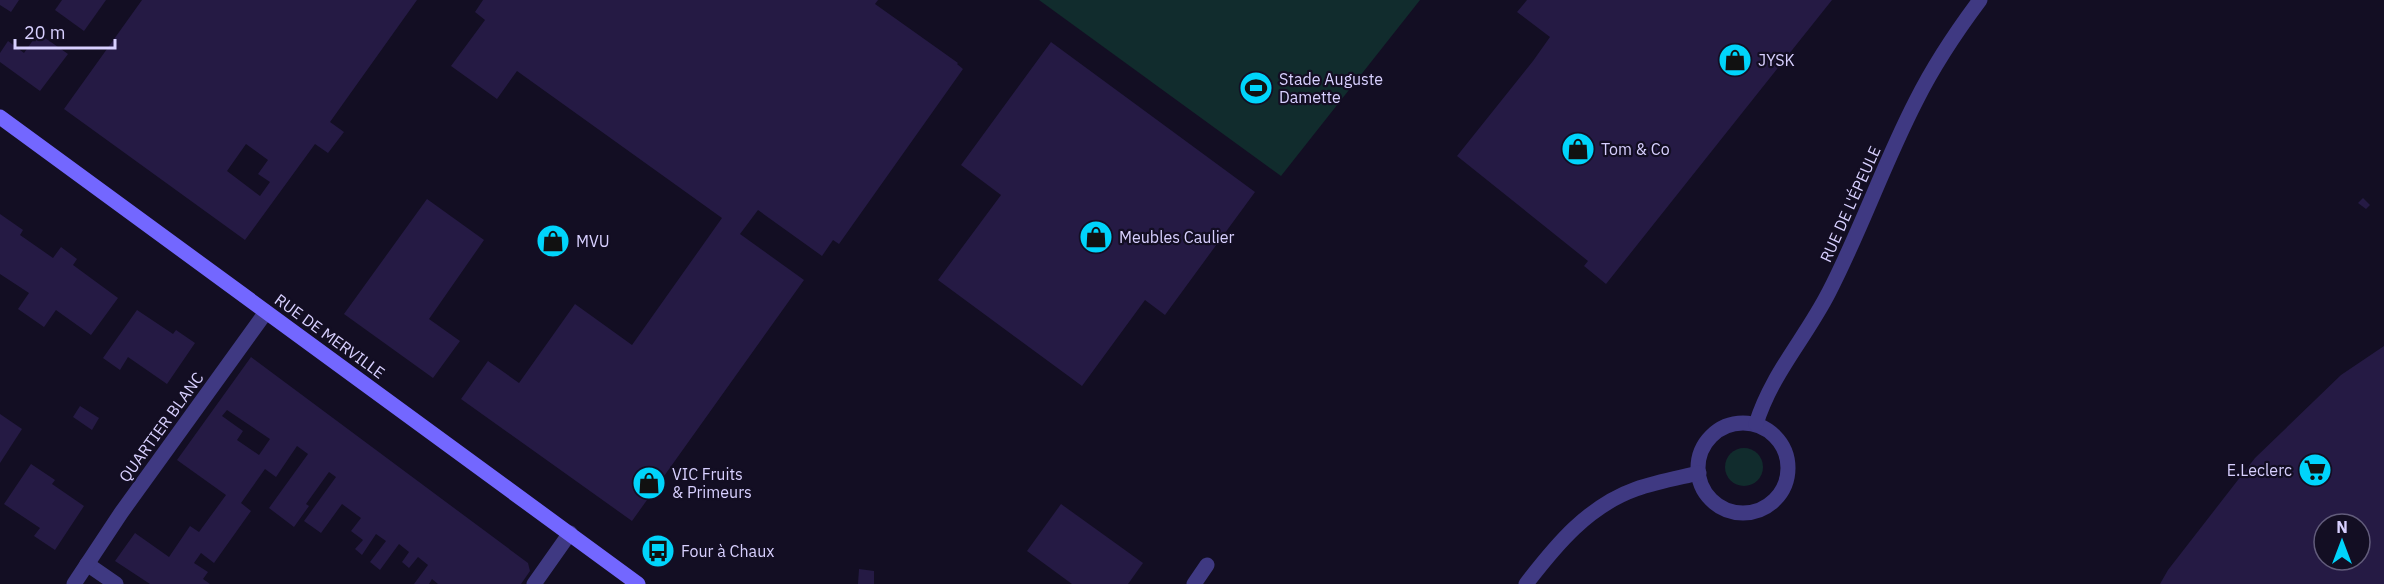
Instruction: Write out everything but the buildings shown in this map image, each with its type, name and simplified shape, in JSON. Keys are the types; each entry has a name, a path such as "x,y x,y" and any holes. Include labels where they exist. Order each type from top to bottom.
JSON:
{"street":[{"name":"RUE DE L'ÉPEULE","path":"1756,424 1774,378 1833,285 1916,102 1942,56 1980,0"},
{"name":"RUE DE MERVILLE","path":"0,117 638,584"},
{"name":"QUARTIER BLANC","path":"74,584 121,513 266,312"},
{"path":"1742,423 1756,424 1776,436 1784,449 1788,463 1785,486 1770,504 1749,512 1726,509 1707,495 1699,473 1699,458 1710,437 1728,425 1742,423"},
{"path":"1526,584 1567,536 1600,507 1637,489 1699,473"},
{"path":"534,584 570,533"},
{"path":"87,564 116,584"},
{"path":"1194,584 1208,565"}],"green space":[{"name":"Stade Auguste Damette","path":"1039,0 1420,0 1281,176"},
{"path":"1744,448 1757,454 1763,467 1757,480 1744,486 1731,480 1725,467 1731,454"}],"place":[{"name":"JYSK","path":"1735,60"},
{"name":"Stade Auguste Damette","path":"1256,88"},
{"name":"Tom & Co","path":"1578,149"},
{"name":"Meubles Caulier","path":"1096,237"},
{"name":"MVU","path":"553,241"},
{"name":"E.Leclerc","path":"2315,470"},
{"name":"VIC Fruits & Primeurs","path":"649,483"},
{"name":"Four à Chaux","path":"658,551"}]}
